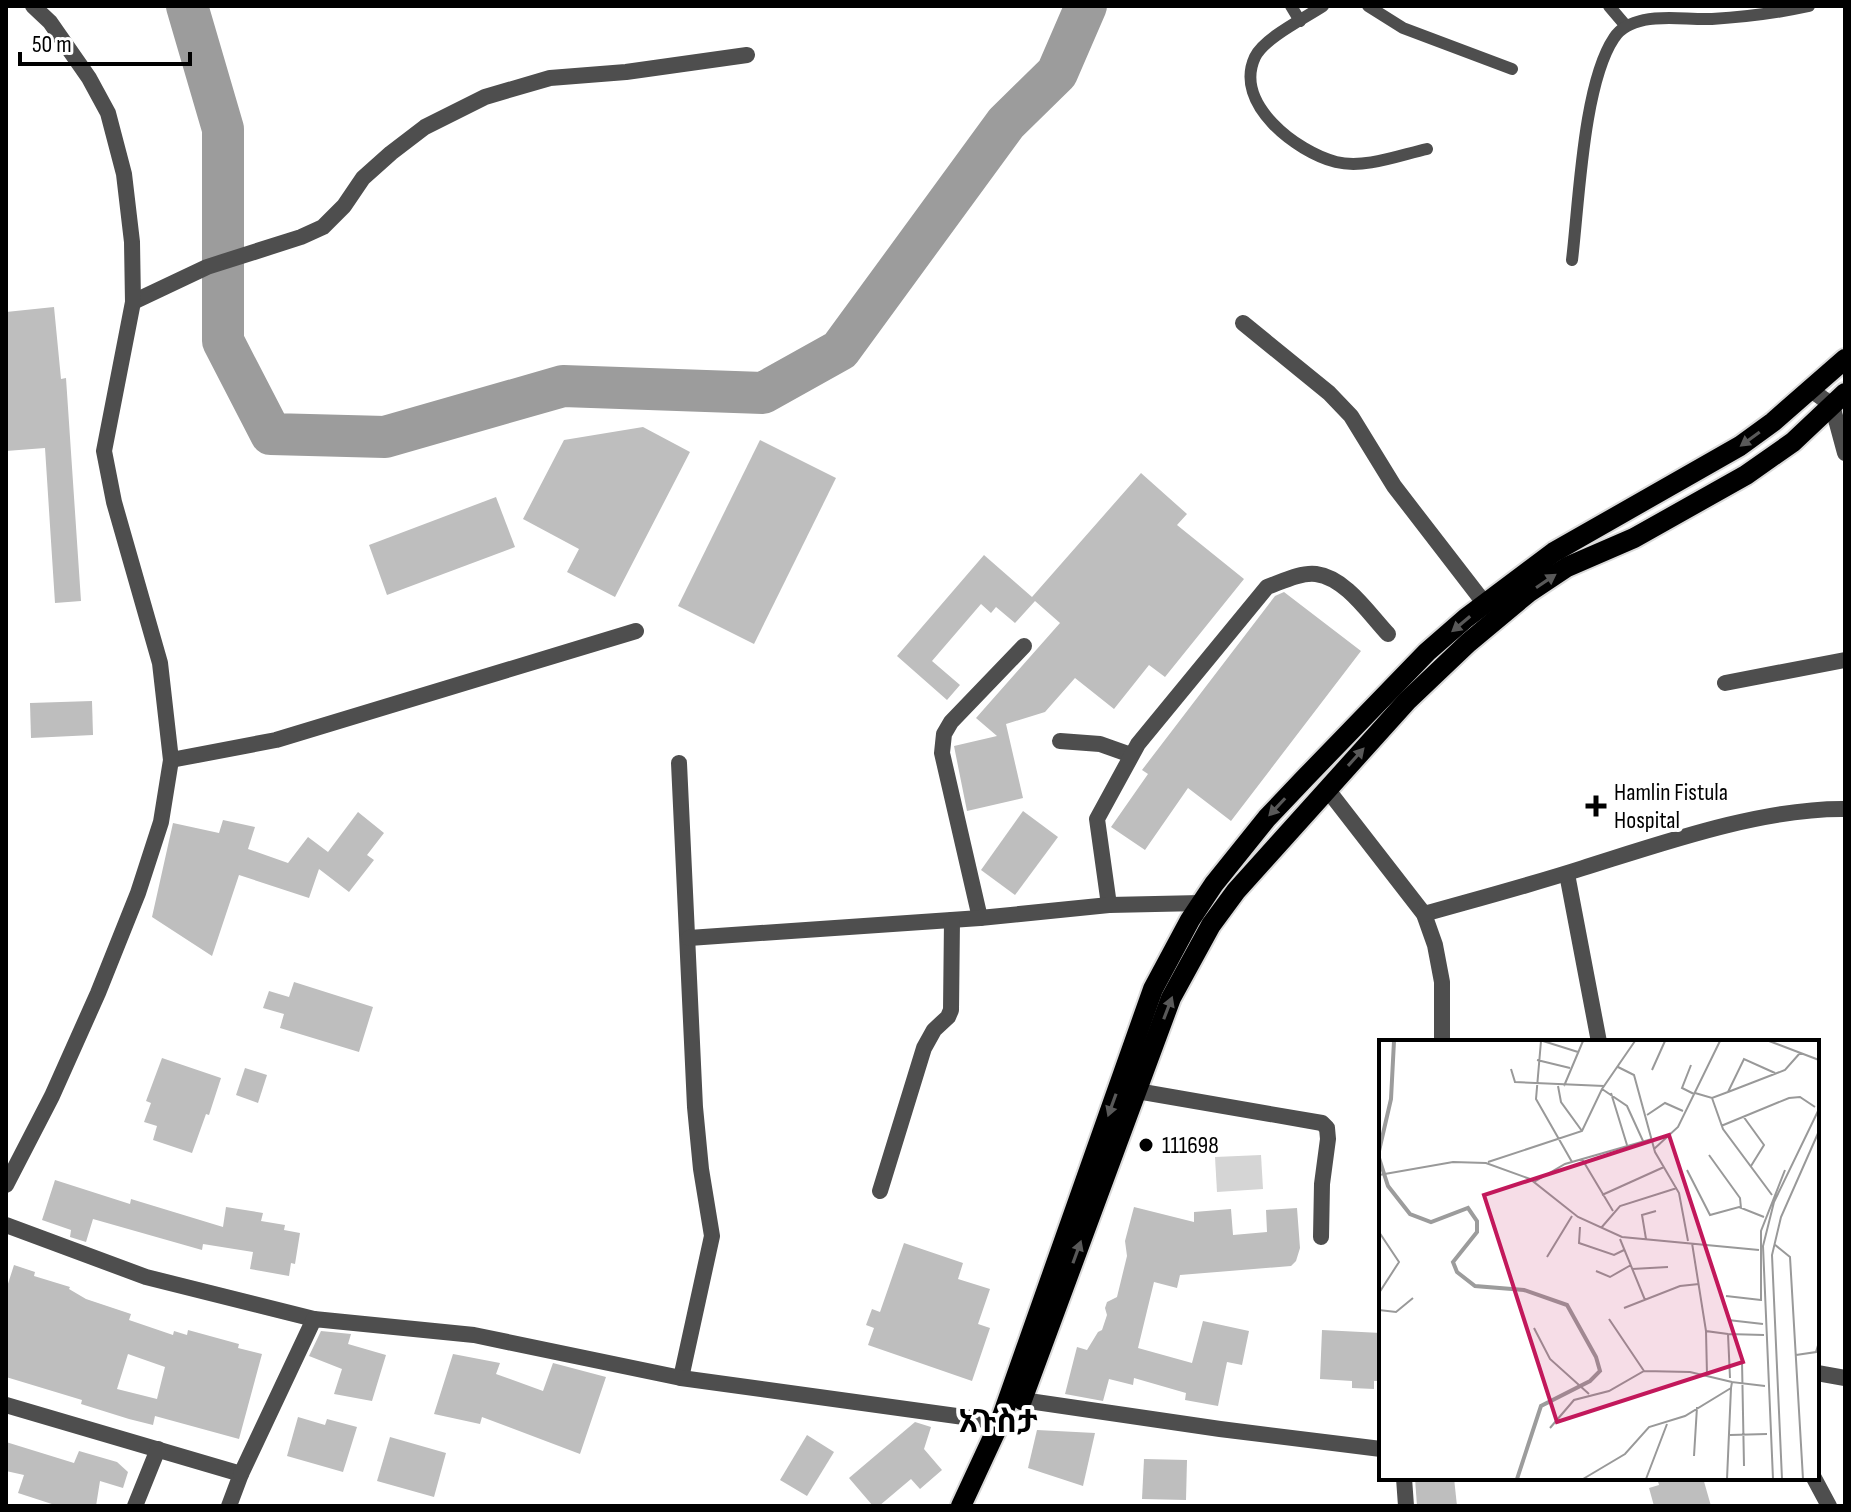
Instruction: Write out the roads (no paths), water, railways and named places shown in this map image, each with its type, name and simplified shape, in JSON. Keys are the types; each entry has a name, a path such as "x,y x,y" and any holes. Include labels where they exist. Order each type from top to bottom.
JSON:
{"main road":[{"path":"961,1506 1000,1422 1153,989 1201,903 1267,818 1427,652 1554,552 1740,446 1845,359"},
{"path":"975,1506 1022,1400 1171,998 1211,925 1245,880 1407,701 1468,643 1528,593 1567,567 1634,538 1746,475 1793,442 1838,399"}],"street":[{"path":"6,1185 69,1057 138,893 161,822 171,760 160,663 114,502 104,451 133,302 132,242 124,174 108,113 74,55 50,22 33,6"},
{"path":"133,302 207,267 323,227 344,206 363,178 391,153 425,127 485,97 550,78 626,72 747,55"},
{"path":"1243,323 1329,393 1351,416 1394,486 1485,604"},
{"path":"1811,390 1838,399 1845,453"},
{"path":"1109,905 1097,819 1131,755 1267,587 1315,574 1339,583 1388,634"},
{"path":"171,760 276,740 636,631"},
{"path":"980,918 942,753 944,734 951,722 1024,646"},
{"path":"1725,683 1845,660"},
{"path":"1060,741 1100,744 1131,755"},
{"path":"679,763 695,1107 712,1236 681,1378"},
{"path":"1327,789 1424,914 1435,945 1442,982 1442,1040"},
{"path":"1424,914 1653,846 1777,815 1812,808 1845,809"},
{"path":"1567,874 1599,1040"},
{"path":"689,938 980,918 1109,905 1201,903"},
{"path":"880,1191 924,1048 951,1010 952,920"},
{"path":"1137,1091 1322,1123 1327,1128 1328,1139 1322,1184 1321,1237"},
{"path":"6,1225 146,1277 314,1319 474,1335 681,1378 1000,1422"},
{"path":"229,1506 314,1319"},
{"path":"1819,1373 1845,1378"},
{"path":"1022,1400 1379,1449"},
{"path":"6,1405 241,1474"},
{"path":"135,1506 158,1449"},
{"path":"1404,1480 1406,1506"},
{"path":"1815,1480 1829,1506"}],"lane":[{"path":"1291,6 1300,21"},
{"path":"1323,6 1256,54 1250,71 1252,86 1257,105 1266,119 1304,147 1337,162 1371,162 1427,149"},
{"path":"1368,6 1403,28 1512,69"},
{"path":"1609,6 1626,26"},
{"path":"1572,260 1595,85 1612,40 1626,26 1657,19 1751,16 1809,6"}],"waterway":[{"path":"187,6 223,129 223,341 271,434 385,437 563,386 763,393 840,350 1006,123 1057,73 1086,6"}],"place":[{"name":"Hamlin Fistula Hospital","path":"1596,806"},
{"name":"111698","path":"1146,1145"}],"district":[{"name":"አጉስታ","path":"998,1421"}]}
